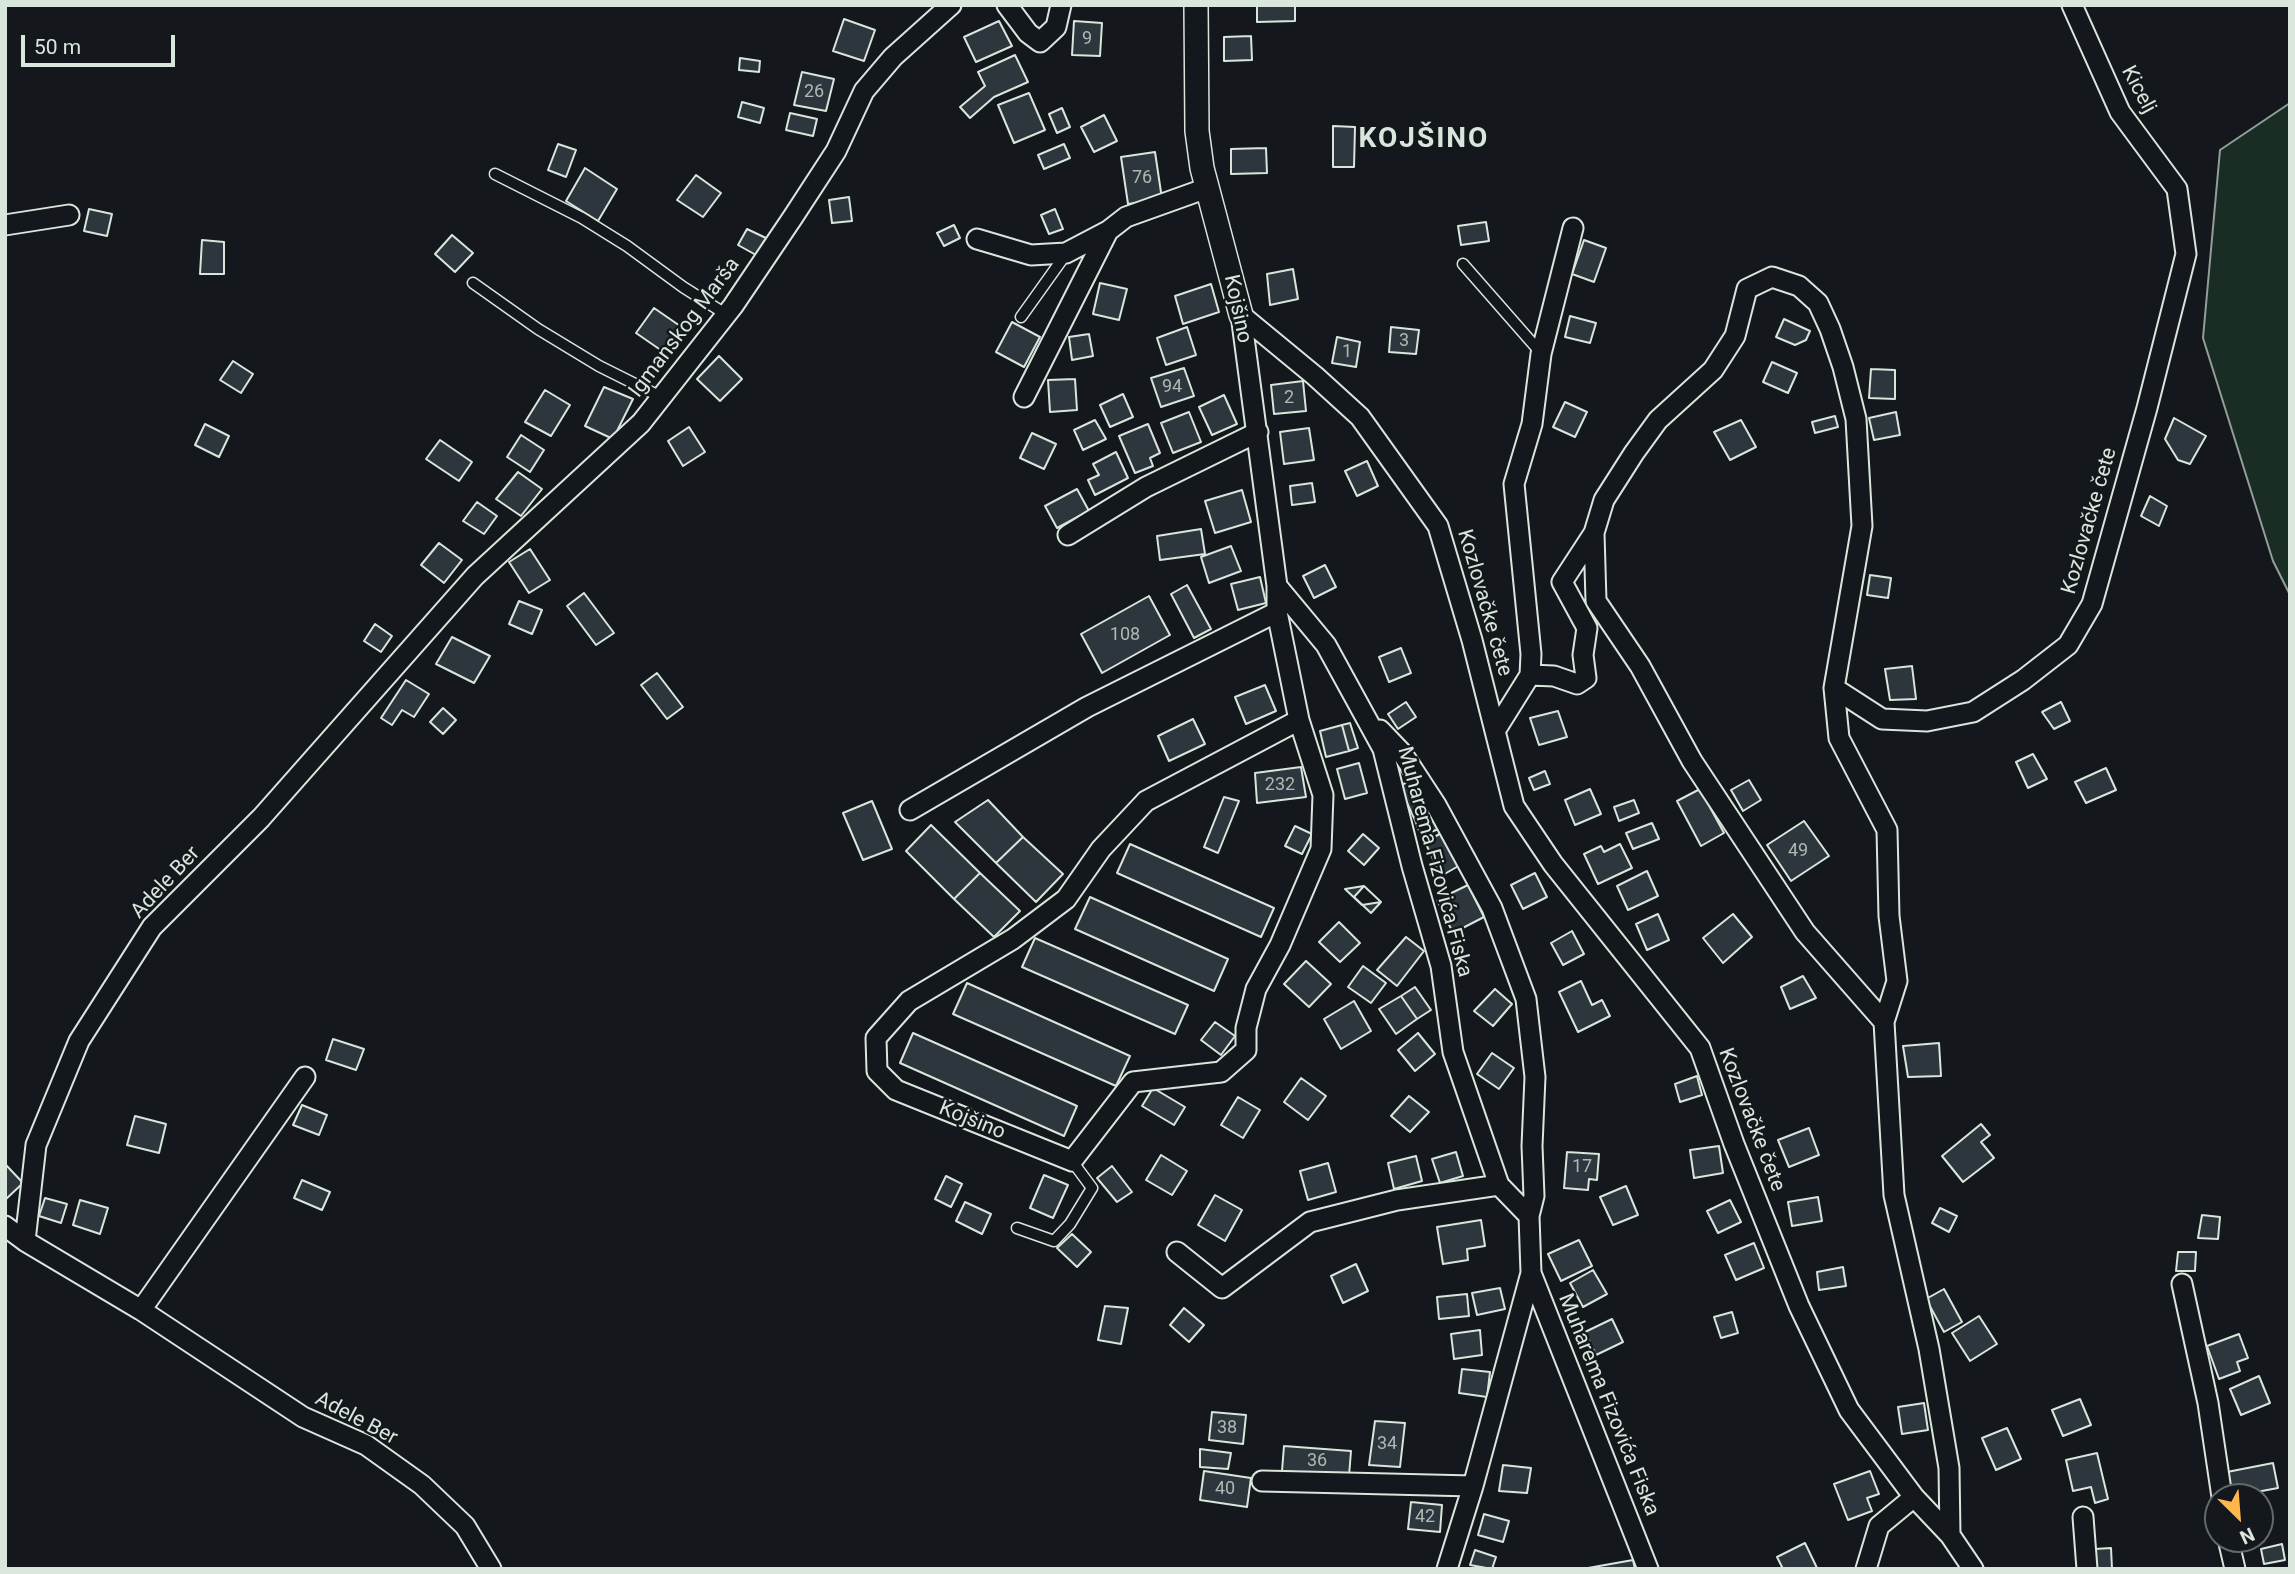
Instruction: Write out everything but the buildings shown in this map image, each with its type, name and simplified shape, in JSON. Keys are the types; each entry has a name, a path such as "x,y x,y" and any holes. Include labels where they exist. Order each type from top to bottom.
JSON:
{"street":[{"name":"Igmanskog Marša","path":"414,645 475,576 641,423 727,315 836,150 864,91 893,57 951,5"},
{"path":"1007,5 1028,33 1040,42 1056,27 1060,5"},
{"name":"Kojšino","path":"1196,5 1197,131 1207,188 1241,315 1277,586 1276,612 1299,720 1323,795 1321,849 1280,945 1256,989 1246,1028 1246,1050 1221,1072 1133,1082 1072,1161 896,1090 877,1071 876,1038 909,1000 1013,939 1066,899 1101,849 1146,801 1299,720"},
{"name":"Kicelj","path":"2072,5 2120,112 2176,189"},
{"path":"977,239 1031,256 1066,253 1108,231 1126,217 1207,188"},
{"name":"Kozlovačke čete","path":"1834,688 1882,719 1927,721 1973,712 2023,681 2068,645 2092,604 2147,408 2165,328 2186,254 2176,189"},
{"path":"5,225 69,215"},
{"name":"Kozlovačke čete","path":"1495,731 1530,675 1531,654 1514,484 1532,424 1541,354 1573,228"},
{"path":"1024,397 1108,231"},
{"name":"Kozlovačke čete","path":"1530,675 1554,677 1577,684 1586,678 1583,655 1587,628 1562,582 1594,533 1604,500 1658,421 1713,370 1735,336 1747,289 1772,276 1799,286 1818,303 1830,329 1856,419 1862,526 1834,688 1839,738 1887,830 1889,916 1897,981 1884,1023 1894,1195 1929,1349 1947,1455 1950,1535"},
{"name":"Kozlovačke čete","path":"1241,315 1360,417 1438,526 1472,640 1514,806 1553,864 1700,1048 1734,1143 1799,1306 1849,1410 1914,1497 1950,1535 1973,1569"},
{"path":"1068,536 1146,487 1258,432"},
{"name":"Kozlovačke čete","path":"1594,533 1596,601 1640,666 1692,761 1805,932 1884,1023"},
{"name":"Muharema Fizovića Fiska","path":"1277,586 1326,645 1383,749 1412,866 1441,966 1453,1052 1499,1185 1529,1216"},
{"path":"910,810 1087,707 1276,612"},
{"name":"Adele Ber","path":"25,1241 36,1145 79,1041 152,927 261,818 414,645"},
{"name":"Muharema Fizovića Fiska","path":"1365,714 1402,753 1436,804 1492,908 1526,999 1535,1077 1532,1146 1534,1196 1529,1216 1531,1273 1648,1569"},
{"path":"141,1310 304,1077"},
{"path":"1177,1252 1222,1288 1310,1222 1397,1200 1499,1185"},
{"name":"Adele Ber","path":"5,1226 25,1241 141,1310 303,1417 366,1444 422,1485 465,1526 491,1569"},
{"path":"1447,1569 1473,1486 1531,1273"},
{"path":"2182,1284 2208,1403 2220,1483"},
{"path":"1262,1481 1473,1486"},
{"path":"1866,1569 1879,1526 1914,1497"},
{"path":"2083,1517 2087,1569"}],"lane":[{"path":"495,174 582,218 727,315"},
{"path":"1021,317 1066,253"},
{"path":"1463,264 1541,354"},
{"path":"473,283 538,329 599,366 661,397"},
{"path":"1017,1228 1054,1241 1070,1224 1092,1188 1072,1161"}],"green space":[{"path":"2290,103 2290,595 2273,561 2203,338 2220,150"}],"district":[{"name":"KOJŠINO","path":"1424,140"}]}
